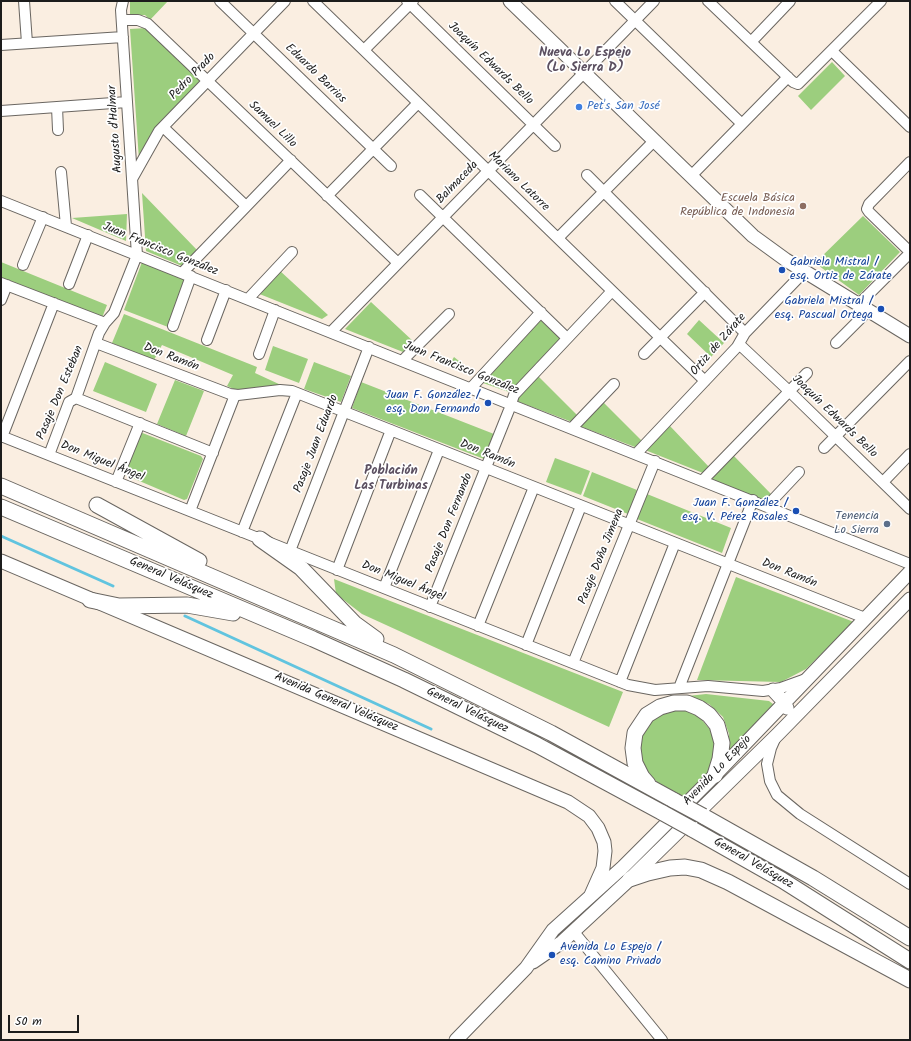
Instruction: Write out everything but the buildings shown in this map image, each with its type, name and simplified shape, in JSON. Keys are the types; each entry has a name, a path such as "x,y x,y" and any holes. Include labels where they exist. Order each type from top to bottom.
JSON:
{"highway":[{"name":"General Velásquez","path":"1,486 245,590 443,678 551,733 702,816 806,874 910,938"},
{"path":"97,505 205,564 245,590"},
{"name":"General Velásquez","path":"1,507 382,670 492,722 663,813 794,887 910,961"},
{"path":"260,539 301,568 360,628 390,648 443,678"},
{"path":"90,600 119,606 197,606 265,619"},
{"path":"653,789 638,770 633,756 633,740 642,720 653,710 667,704 680,702 693,705 704,711 717,725 721,737 722,751 716,775"},
{"path":"630,879 670,868 685,867 701,870 728,882 910,980"}],"main road":[{"path":"513,2 584,73 753,236 775,253 804,272 910,336"},
{"name":"Avenida General Velásquez","path":"1,561 558,797 578,808 594,822 604,842 605,859 603,868 591,895"},
{"name":"Avenida Lo Espejo","path":"456,1040 526,968 553,930 623,867 716,775 784,702 910,572"},
{"name":"Avenida Lo Espejo","path":"526,968 574,932 630,879 778,734 910,599"},
{"path":"824,661 826,672 837,674"},
{"path":"756,756 766,738 784,718 787,709 784,702 773,690"}],"street":[{"path":"24,1 27,44"},
{"name":"Augusto d'Halmar","path":"123,1 122,20 136,255"},
{"name":"Eduardo Barrios","path":"220,1 391,166"},
{"name":"Pedro Prado","path":"132,179 163,126 285,1"},
{"name":"Mariano Latorre","path":"313,1 705,381"},
{"path":"615,1 742,124"},
{"name":"Balmaceda","path":"331,332 654,1"},
{"path":"708,1 788,77 798,84 832,52 881,1"},
{"path":"751,42 790,1"},
{"path":"364,50 410,2"},
{"name":"Joaquín Edwards Bello","path":"410,2 555,146"},
{"name":"Samuel Lillo","path":"122,20 138,20 145,22 398,263"},
{"path":"1,45 123,37"},
{"path":"832,52 910,127"},
{"path":"691,176 788,77"},
{"path":"1,111 127,102"},
{"path":"327,196 418,103"},
{"path":"57,107 58,130"},
{"path":"163,126 246,206"},
{"path":"558,238 654,141"},
{"path":"173,326 187,275 246,206 291,160"},
{"path":"836,343 910,252 867,209 869,204 910,162"},
{"path":"61,172 66,226"},
{"path":"587,175 745,333"},
{"path":"420,195 567,338"},
{"name":"Juan Francisco González","path":"1,201 404,360 910,564"},
{"path":"23,265 43,217"},
{"path":"69,284 88,236"},
{"path":"248,299 292,252"},
{"name":"Pasaje Don Esteban","path":"49,455 69,402 76,398 105,323 114,313 136,255"},
{"name":"Ortiz de Zárate","path":"636,454 739,344 745,333 804,272"},
{"path":"1,300 4,284 105,323"},
{"path":"207,340 226,290"},
{"name":"Pasaje Don Fernando","path":"430,607 514,395 612,291"},
{"path":"644,354 705,292"},
{"path":"2,436 54,303"},
{"path":"259,354 275,310"},
{"path":"471,388 541,312"},
{"path":"404,360 450,314"},
{"name":"Don Ramón","path":"96,343 235,395 280,390 297,393 865,618"},
{"name":"Joaquín Edwards Bello","path":"739,344 790,391 910,509"},
{"name":"Pasaje Juan Eduardo","path":"290,551 369,347"},
{"path":"824,448 910,361"},
{"path":"703,480 807,373"},
{"path":"572,428 614,384"},
{"path":"242,532 297,393"},
{"path":"190,511 235,395"},
{"path":"76,398 213,453"},
{"path":"116,482 140,423"},
{"path":"337,570 391,430"},
{"name":"Don Miguel Ángel","path":"2,436 620,682 644,689 716,686 752,690 773,690 806,679"},
{"path":"384,588 439,450"},
{"path":"883,482 910,454"},
{"name":"Pasaje Doña Jimena","path":"573,663 655,461"},
{"path":"767,506 799,472"},
{"path":"478,626 534,487"},
{"path":"679,688 753,500"},
{"path":"526,645 581,506"},
{"path":"620,682 676,543"},
{"path":"778,734 771,748 767,764 770,781 777,795 800,814 910,884"},
{"path":"574,932 662,1040"}],"green space":[{"path":"130,1 168,1 150,20 145,15 130,15"},
{"path":"146,28 201,82 139,160 130,29"},
{"path":"832,62 845,76 811,110 798,96"},
{"path":"142,193 197,250 182,266 146,251"},
{"path":"127,214 126,241 72,218"},
{"path":"863,216 900,252 859,295 815,263"},
{"path":"1,262 107,305 102,318 1,278"},
{"path":"142,262 186,279 168,327 124,310"},
{"path":"279,270 328,315 322,319 257,293"},
{"path":"371,302 414,342 403,352 345,329"},
{"path":"124,314 257,367 255,373 281,385 240,392 227,386 233,375 162,345 154,360 112,343"},
{"path":"541,320 562,339 509,392 483,383"},
{"path":"699,320 724,343 711,357 687,334"},
{"path":"273,346 308,359 299,383 265,370"},
{"path":"454,357 474,373 472,375 449,365"},
{"path":"105,362 157,384 146,412 93,391"},
{"path":"314,362 351,376 341,402 304,389"},
{"path":"538,376 578,416 572,422 514,400"},
{"path":"175,380 204,391 186,436 157,424"},
{"path":"361,382 494,434 484,459 352,408"},
{"path":"602,401 642,441 635,447 577,425"},
{"path":"670,426 709,467 703,473 645,450"},
{"path":"140,432 201,456 203,459 187,499 184,500 123,474"},
{"path":"732,454 772,495 766,501 708,478"},
{"path":"555,458 590,471 581,495 546,482"},
{"path":"592,472 637,490 628,514 583,496"},
{"path":"647,494 731,528 722,553 637,519"},
{"path":"736,577 854,622 806,669 781,682 697,680"},
{"path":"334,579 623,692 609,727 362,614 336,594"},
{"path":"706,694 769,701 777,707 729,758 729,734 723,717 709,704 688,696"},
{"path":"677,710 691,711 702,720 712,732 715,748 711,765 703,783 687,799 664,788 647,773 639,757 638,740 655,716"}],"waterway":[{"path":"1,536 113,586"},
{"path":"185,616 431,729"}],"place":[{"name":"Pet's San José","path":"579,107"},
{"name":"Escuela Básica República de Indonesia","path":"803,206"},
{"name":"Gabriela Mistral / esq. Ortiz de Zárate","path":"782,270"},
{"name":"Gabriela Mistral / esq. Pascual Ortega","path":"881,309"},
{"name":"Juan F. González / esq. Don Fernando","path":"488,403"},
{"name":"Juan F. González / esq. V. Pérez Rosales","path":"796,511"},
{"name":"Tenencia Lo Sierra","path":"887,524"},
{"name":"Avenida Lo Espejo / esq. Camino Privado","path":"552,955"}],"district":[{"name":"Nueva Lo Espejo (Lo Sierra D)","path":"585,62"},
{"name":"Población Las Turbinas","path":"391,480"}]}
